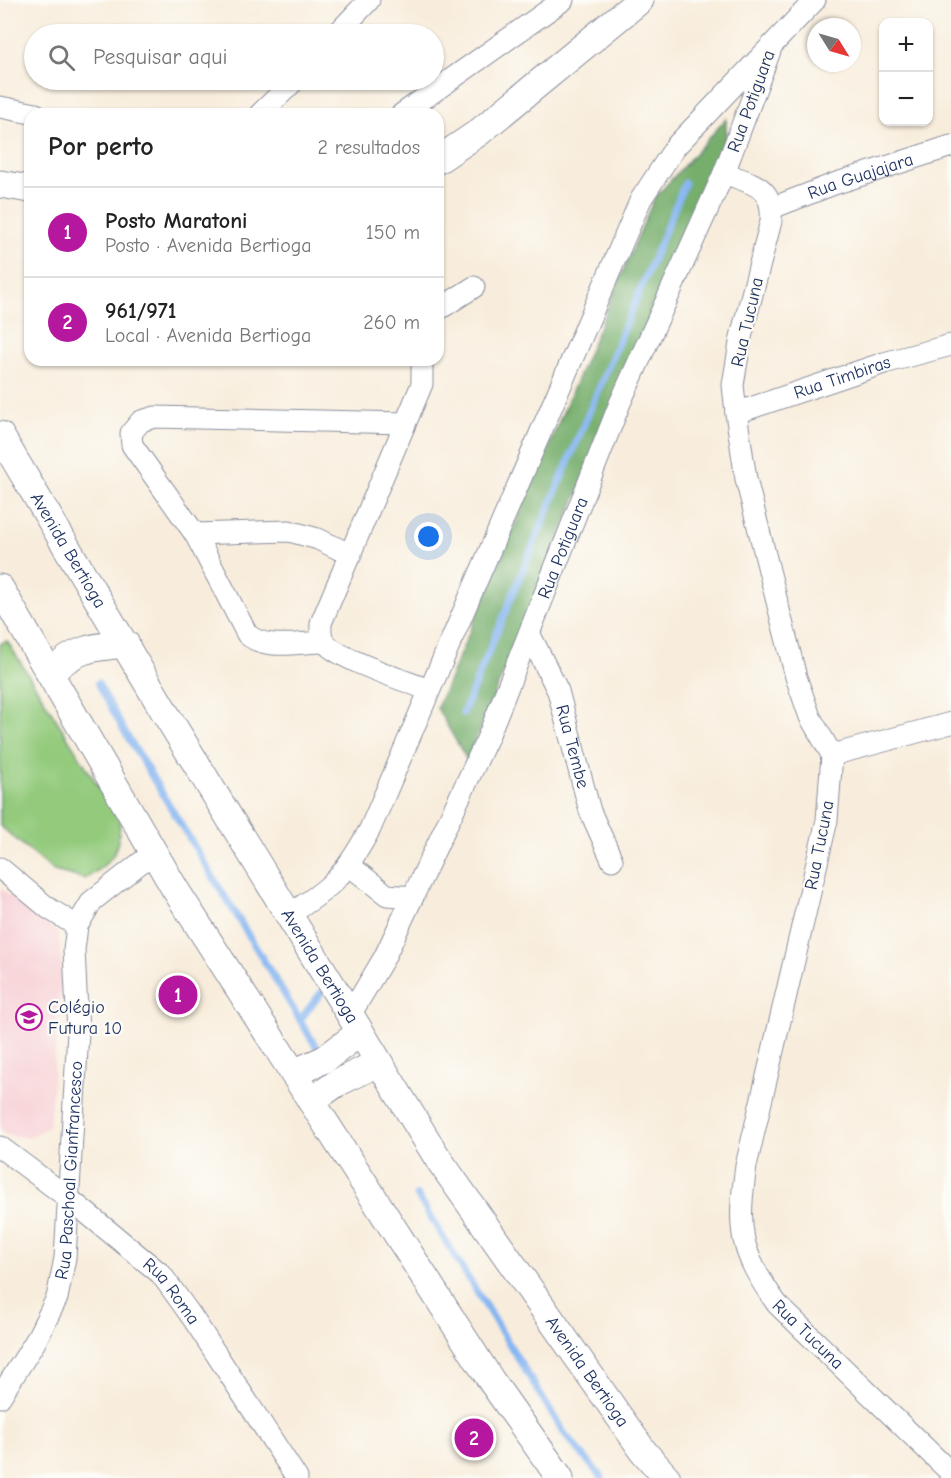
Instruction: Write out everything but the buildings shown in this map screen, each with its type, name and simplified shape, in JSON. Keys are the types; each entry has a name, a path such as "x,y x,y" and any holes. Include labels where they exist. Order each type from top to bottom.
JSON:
{"street":[{"path":"346,24 369,0"},
{"path":"444,84 563,0"},
{"path":"444,156 477,133 640,0"},
{"path":"774,43 815,0"},
{"name":"Rua Potiguara","path":"355,1024 488,738 620,403 724,173 774,43"},
{"name":"Rua Potiguara","path":"288,915 319,896 350,866 370,829 641,199 676,146 774,43"},
{"path":"266,108 285,90"},
{"path":"410,108 436,90"},
{"path":"0,107 24,112"},
{"name":"Rua Guajajara","path":"772,208 834,184 951,146"},
{"path":"724,173 763,189 772,208"},
{"path":"0,184 24,188"},
{"name":"Rua Tucuna","path":"772,208 741,337 733,385 736,413 746,479 796,677 810,717 831,755 827,820 746,1166 740,1209 743,1244 755,1274 777,1304 951,1473"},
{"path":"444,306 474,287"},
{"name":"Rua Timbiras","path":"736,413 884,363 951,345"},
{"path":"324,642 321,623 422,384 422,366"},
{"path":"405,423 155,417 141,421 131,433 132,445 195,534 247,634 255,642 324,642 343,656 429,690"},
{"name":"Avenida Bertioga","path":"0,435 167,716 378,1063 485,1228 644,1452 667,1478"},
{"path":"195,534 289,531 318,539 351,555"},
{"path":"0,588 153,853 492,1382 560,1478"},
{"name":"Rua Tembe","path":"530,635 558,691 590,811 612,860"},
{"path":"50,674 62,662 79,651 93,646 126,644"},
{"path":"831,755 951,723"},
{"name":"Rua Paschoal Gianfrancesco","path":"0,1397 35,1342 57,1298 65,1258 78,1032 74,950 77,927 92,901 153,853"},
{"path":"350,866 387,895 413,897"},
{"path":"0,868 48,908 77,927"},
{"path":"293,1073 332,1055 355,1024"},
{"path":"311,1101 337,1083 378,1063"},
{"name":"Rua Roma","path":"0,1147 68,1197 160,1274 192,1317 297,1478"}],"shaded area":[{"name":"Colégio Futura 10","path":"0,888 58,932 62,971 49,1126 29,1138 7,1135 0,1129"}],"green space":[{"path":"726,119 726,136 467,760 437,708 654,199"},
{"path":"7,641 120,821 118,841 113,856 85,879 54,871 0,826 0,644"}],"waterway":[{"path":"463,713 685,183"},
{"path":"98,683 123,729 320,1053"},
{"path":"300,1020 321,993"},
{"path":"417,1195 564,1433 602,1478"}],"place":[{"name":"Posto Maratoni","path":"178,995"},
{"name":"Colégio Futura 10","path":"29,1017"},
{"name":"961/971","path":"474,1438"}]}
